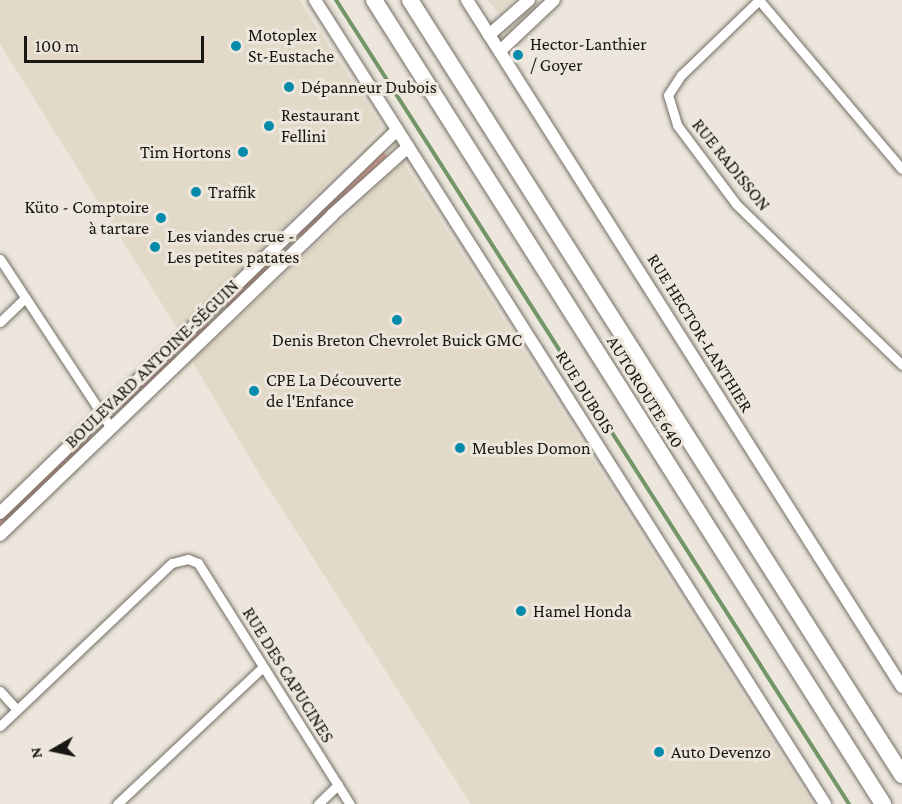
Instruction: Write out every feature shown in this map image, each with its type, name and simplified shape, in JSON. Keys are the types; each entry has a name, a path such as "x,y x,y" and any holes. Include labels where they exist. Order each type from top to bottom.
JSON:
{"highway":[{"name":"AUTOROUTE 640","path":"374,0 883,804"},
{"name":"AUTOROUTE 640","path":"410,0 902,775"}],"street":[{"name":"RUE DUBOIS","path":"315,0 825,804"},
{"name":"RUE HECTOR-LANTHIER","path":"467,0 902,687"},
{"path":"489,35 529,0"},
{"path":"500,51 554,0"},
{"path":"759,0 843,96 902,169"},
{"name":"RUE RADISSON","path":"759,0 681,75 668,96 677,125 736,204 902,365"},
{"name":"BOULEVARD ANTOINE-SÉGUIN","path":"0,513 397,130"},
{"name":"BOULEVARD ANTOINE-SÉGUIN","path":"0,535 291,255 408,147"},
{"path":"280,242 291,255"},
{"path":"0,259 111,428"},
{"path":"0,322 25,298"},
{"path":"212,308 223,321"},
{"name":"RUE DES CAPUCINES","path":"17,710 172,563 188,559 198,563 262,668 350,804"},
{"path":"117,804 262,668"},
{"path":"0,691 17,710 0,726"},
{"path":"318,804 338,785"}],"shaded area":[{"path":"0,0 299,0 382,127 180,333 0,44"},
{"path":"487,0 513,0 498,12"},
{"path":"382,151 387,156 302,238 297,233"},
{"path":"403,162 812,804 471,804 260,475 192,361"},
{"path":"271,258 276,263 229,308 224,303"},
{"path":"206,321 210,326 184,351 180,345"},
{"path":"174,351 177,358 124,409 120,404"},
{"path":"87,435 92,440 0,529 0,519"}],"waterway":[{"path":"336,0 849,804"}],"place":[{"name":"Motoplex St-Eustache","path":"236,46"},
{"name":"Hector-Lanthier / Goyer","path":"518,55"},
{"name":"Dépanneur Dubois","path":"289,87"},
{"name":"Restaurant Fellini","path":"269,126"},
{"name":"Tim Hortons","path":"243,152"},
{"name":"Traffik","path":"196,192"},
{"name":"Küto - Comptoire à tartare","path":"161,218"},
{"name":"Les viandes crue - Les petites patates","path":"155,247"},
{"name":"Denis Breton Chevrolet Buick GMC","path":"397,320"},
{"name":"CPE La Découverte de l'Enfance","path":"254,391"},
{"name":"Meubles Domon","path":"460,448"},
{"name":"Hamel Honda","path":"521,611"},
{"name":"Auto Devenzo","path":"659,752"}]}
